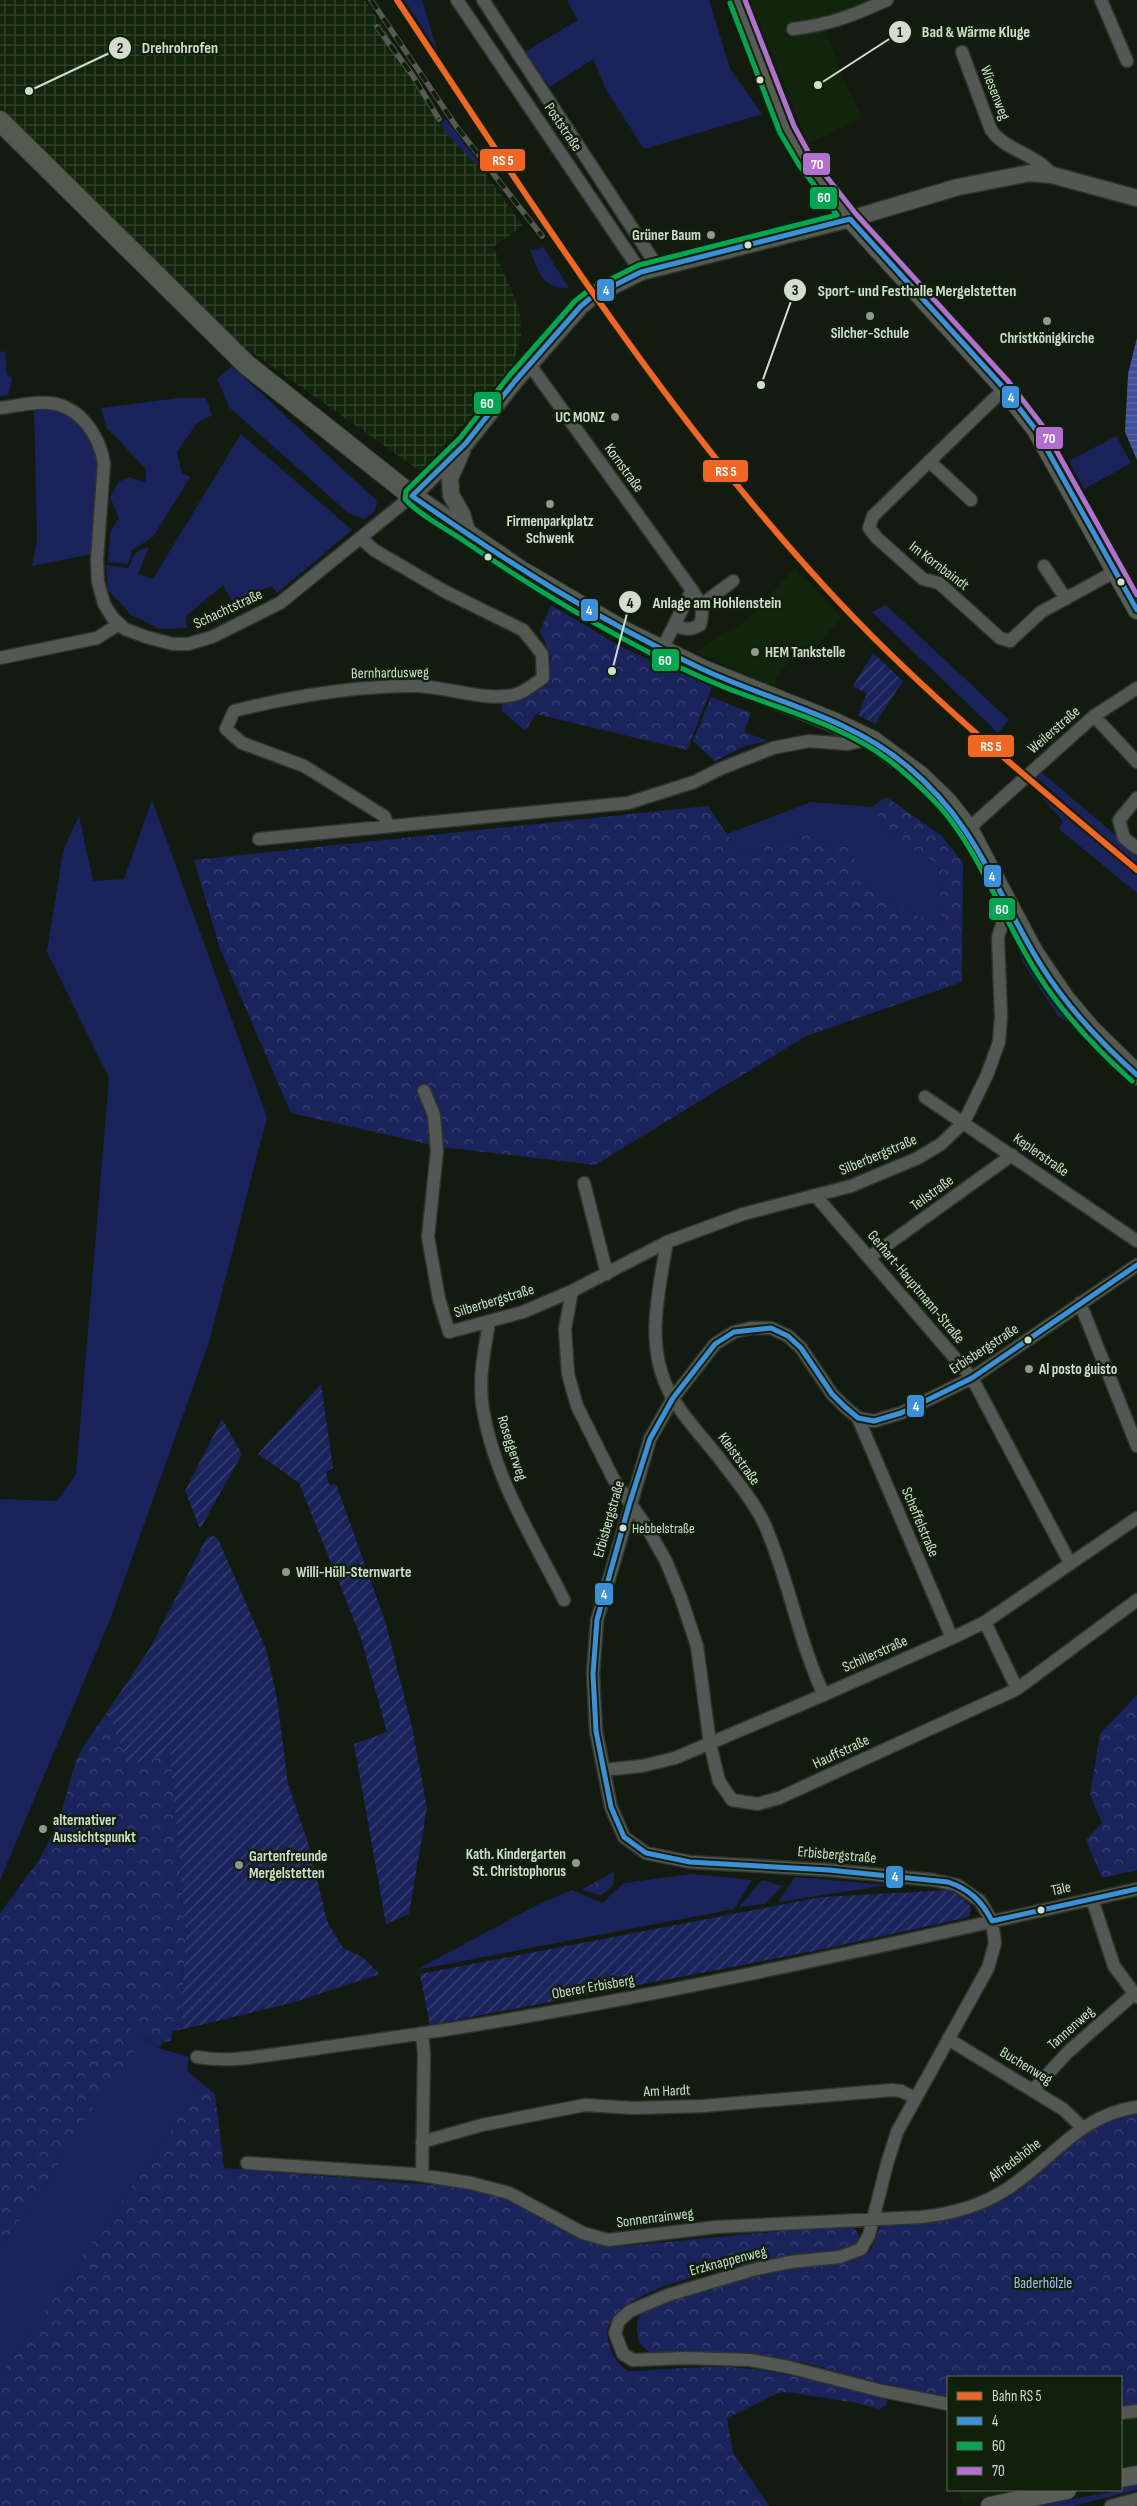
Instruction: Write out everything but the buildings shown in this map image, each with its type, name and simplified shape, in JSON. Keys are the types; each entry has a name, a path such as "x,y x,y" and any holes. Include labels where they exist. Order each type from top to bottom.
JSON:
{"main road":[{"path":"737,0 787,129 806,161 850,219 1004,389 1036,430 1137,610"},
{"path":"0,121 247,365 412,496 521,571 625,632 703,670 833,722 920,776 948,802 968,829 1033,952 1064,998 1091,1030 1137,1074"},
{"path":"1122,2478 1137,2474"},
{"path":"990,2506 1062,2491"}],"street":[{"name":"Poststraße","path":"457,0 641,272"},
{"name":"Poststraße","path":"483,0 659,269"},
{"path":"793,29 824,25 846,19 887,0"},
{"path":"1101,0 1127,61"},
{"name":"Wiesenweg","path":"962,52 991,130 998,140 1044,164 1052,175"},
{"path":"412,496 466,443 530,365 589,299 641,272 659,269 760,240 850,219 958,187 1030,173 1052,175 1137,198"},
{"name":"Kornstraße","path":"530,365 701,605"},
{"name":"Im Kornbaindt","path":"1004,389 872,516 869,528 877,538 923,579 939,583 1000,638 1010,640 1041,612 1116,571"},
{"path":"0,408 39,403 62,406 82,418 97,439 101,450 104,474 97,560 98,582 104,604 119,624 97,638 0,658"},
{"path":"466,443 450,478 451,495 462,514 468,535"},
{"path":"929,461 971,500"},
{"name":"Schachtstraße","path":"119,624 138,634 173,644 188,644 203,640 287,598 412,496"},
{"name":"Bernhardusweg","path":"361,538 374,550 444,591 522,630 542,654 543,678 517,694 487,695 416,686 343,690 278,700 234,711 226,729 242,743 304,766 384,816 388,825"},
{"path":"1044,566 1066,598"},
{"path":"675,625 684,629 693,629 700,625 704,615 701,605 733,581"},
{"path":"662,650 692,590"},
{"name":"Weilerstraße","path":"968,829 1094,716 1137,688"},
{"name":"Weilerstraße","path":"1094,716 1137,762"},
{"path":"259,839 628,803 694,782 720,769 773,748 809,741 830,744 863,741"},
{"path":"1137,798 1119,820 1119,826 1124,838 1137,848"},
{"name":"Silberbergstraße","path":"424,1092 434,1114 437,1142 428,1237 439,1299 449,1332 489,1323 523,1312 572,1291 667,1242 743,1214 851,1186 918,1158 941,1144 964,1122 987,1074 999,1042 1002,1016 998,937 1005,915 1005,897"},
{"name":"Keplerstraße","path":"925,1097 954,1119 964,1122 1137,1241"},
{"name":"Tellstraße","path":"870,1257 1012,1155"},
{"path":"584,1183 606,1274"},
{"name":"Gerhart-Hauptmann-Straße","path":"815,1195 972,1378 1070,1563"},
{"name":"Kleiststraße","path":"667,1242 655,1309 656,1351 662,1375 673,1398 731,1473 763,1521 784,1571 810,1665 824,1695"},
{"name":"Erbisbergstraße","path":"992,1921 985,1907 974,1895 966,1889 948,1882 829,1870 690,1862 646,1853 624,1837 610,1808 596,1730 593,1674 597,1620 650,1439 673,1398 715,1344 734,1332 771,1328 788,1336 801,1348 832,1394 858,1418 874,1421 901,1413 972,1378 1137,1265"},
{"path":"572,1291 566,1329 568,1374 577,1406 594,1442 630,1505 646,1526 666,1562 698,1646 710,1744"},
{"path":"1080,1303 1137,1446"},
{"name":"Roseggerweg","path":"489,1323 482,1366 483,1409 497,1466 522,1522 564,1600"},
{"name":"Scheffelstraße","path":"858,1418 952,1638"},
{"name":"Schillerstraße","path":"604,1770 642,1766 674,1758 824,1695 952,1638 985,1622 1137,1518"},
{"name":"Hauffstraße","path":"710,1744 719,1780 732,1800 758,1804 779,1798 1017,1689 1137,1600"},
{"path":"985,1622 1017,1689"},
{"name":"Täle","path":"992,1921 1137,1889"},
{"path":"1092,1899 1114,1966 1136,1995"},
{"name":"Oberer Erbisberg","path":"196,2057 224,2060 422,2033 803,1965 992,1921"},
{"name":"Erzknappenweg","path":"947,2404 882,2391 788,2367 750,2360 687,2358 633,2360 623,2354 617,2344 616,2326 630,2311 668,2295 735,2274 790,2262 840,2257 853,2254 861,2249 867,2240 874,2218 891,2148 915,2098 992,1959 995,1944 992,1921"},
{"name":"Tannenweg","path":"1034,2089 1068,2052 1136,1995"},
{"path":"422,2033 424,2054 422,2174"},
{"name":"Buchenweg","path":"948,2039 1034,2089 1063,2109 1082,2127"},
{"name":"Am Hardt","path":"422,2142 491,2123 585,2105 633,2108 686,2107 892,2090 901,2091 915,2098"},
{"name":"Alfredshöhe","path":"874,2218 938,2215 980,2203 1018,2181 1082,2127 1110,2113 1137,2107"},
{"name":"Sonnenrainweg","path":"247,2163 422,2174 498,2189 519,2198 583,2233 608,2240 716,2227 874,2218"},
{"path":"1122,2413 1137,2411"},
{"path":"1110,2506 1137,2499"}],"shaded area":[{"path":"0,0 365,0 411,69 407,73 441,125 481,167 523,226 493,247 520,312 521,335 513,365 498,387 420,471 233,339 0,106"},
{"path":"750,0 871,0 822,21 845,82 862,118 808,144"},
{"path":"795,568 842,618 812,650 800,646 776,679 775,689 696,652 721,634 743,624"},
{"path":"1137,2418 1137,2466 1122,2469 1122,2419"},
{"path":"959,2491 1017,2491 962,2502"}],"green space":[{"path":"404,0 422,0 437,50"},
{"path":"567,0 709,0 730,69 762,114 644,149 606,90 593,59 550,87 525,52 578,20"},
{"path":"446,119 482,167 480,169 442,128 441,123"},
{"path":"543,247 569,288 553,285 543,278 530,251"},
{"path":"5,351 7,375 12,378 8,395 0,397 0,352"},
{"path":"232,366 377,501 375,511 364,519 347,512 230,408 217,379"},
{"path":"179,398 206,398 212,415 196,424 177,452 182,473 190,477 153,537 132,550 128,564 108,562 110,533 119,518 110,497 119,482 129,477 146,483 146,469 107,428 101,408"},
{"path":"46,407 68,414 82,426 91,441 96,459 98,498 92,554 32,566 37,540 34,408"},
{"path":"241,434 352,530 277,593 272,586 246,596 245,606 236,610 223,585 186,616 187,628 160,629 131,615 108,590 106,565 128,568 136,552 149,547 138,574 153,579"},
{"path":"1116,436 1131,463 1084,489 1069,461"},
{"path":"551,605 623,648 712,687 687,750 536,714 525,731 501,710 504,701 520,699 548,685 551,656 540,631"},
{"path":"886,605 1009,720 998,733 872,612"},
{"path":"873,653 903,681 875,724 858,715 867,694 853,686"},
{"path":"711,697 751,713 744,732 768,741 745,746 715,761 693,741"},
{"path":"1042,773 1137,853 1137,865 1037,778"},
{"path":"1038,793 1137,875 1137,893 1059,829 1063,821"},
{"path":"886,797 941,835 963,863 962,982 806,1036 595,1165 441,1147 291,1113 220,949 194,860 708,806 740,854 807,835 851,849 863,884 921,917 942,923 937,863 894,840 872,807"},
{"path":"152,800 267,1117 209,1342 111,1617 0,1880 0,1499 57,1501 76,1474 109,1078 47,952 63,851 79,816 93,881 124,879"},
{"path":"811,802 872,807 894,840 937,863 942,923 921,917 863,884 850,849 807,835 740,854 727,834"},
{"path":"1018,947 1038,980 1073,1025 1058,1016 1023,962"},
{"path":"321,1384 333,1468 326,1472 329,1485 336,1484 386,1624 412,1727 427,1808 409,1914 386,1924 354,1744 387,1732 360,1635 299,1483 258,1454"},
{"path":"222,1419 242,1454 200,1529 185,1491"},
{"path":"214,1536 218,1539 266,1649 277,1699 288,1784 309,1846 327,1921 343,1948 362,1957 380,1974 291,2003 180,2030 186,1935 170,1753 128,1765 108,1711 150,1648 207,1537"},
{"path":"1137,1695 1137,1870 1102,1878 1086,1840 1102,1823 1090,1794 1100,1734"},
{"path":"108,1711 128,1764 170,1752 186,1935 180,2030 172,2031 171,2041 163,2042 159,2048 132,2028 128,2036 133,2052 58,2155 64,2159 0,2248 0,1913 39,1860 60,1818 76,1760"},
{"path":"614,1872 612,1885 601,1895 581,1890"},
{"path":"693,1874 752,1880 734,1909 416,1970 537,1905 572,1890 602,1903 624,1883"},
{"path":"795,1877 889,1885 778,1902"},
{"path":"762,1880 782,1886 765,1904 739,1907"},
{"path":"952,1890 970,1905 969,1917 814,1951 430,2025 420,1974 822,1897"},
{"path":"132,2028 158,2048 189,2057 187,2071 203,2084 0,2375 0,2248 64,2159 58,2155"},
{"path":"203,2084 215,2094 224,2168 471,2188 509,2198 589,2241 614,2247 850,2226 857,2233 859,2240 853,2246 846,2249 790,2256 706,2274 666,2286 633,2301 612,2319 608,2340 620,2365 628,2371 727,2367 768,2371 808,2379 888,2400 885,2406 879,2409 857,2403 787,2392 778,2393 727,2418 733,2453 769,2506 0,2506 0,2375"},
{"name":"Baderhölzle","path":"1137,2112 1137,2405 1122,2406 1122,2376 947,2376 947,2399 765,2355 700,2352 651,2353 639,2342 637,2323 639,2318 644,2312 656,2305 758,2276 795,2268 840,2263 858,2258 869,2251 882,2225 965,2214 1101,2121"},
{"path":"1137,2484 1137,2490 1073,2506 1035,2506 1122,2491 1122,2488"}],"water":[{"path":"1137,338 1137,460 1125,432 1128,374"}],"railway":[{"path":"371,0 456,126 542,236"},
{"path":"377,27 413,76 439,119"}],"transit line":[{"path":"397,0 548,228 600,302 708,449 765,519 861,625 937,699 1137,870"},
{"name":"70","path":"745,0 794,126 811,157 856,214 1008,381 1042,425 1137,595"},
{"name":"60","path":"730,3 780,133 799,165 837,215 639,265 589,290 575,301 509,376 460,438 406,491 405,499 425,516 526,582 623,639 724,687 831,727 852,737 890,761 936,802 949,818 973,855 1026,954 1047,988 1081,1030 1132,1081"},
{"name":"4","path":"1137,610 1036,430 1002,386 850,219 641,272 593,296 581,306 515,381 466,443 412,496 517,566 625,630 726,680 807,711 859,734 907,766 932,789 969,836 1042,967 1063,997 1098,1038 1137,1075"},
{"name":"4","path":"1137,1265 972,1378 901,1413 874,1421 858,1418 844,1406 832,1394 801,1348 788,1336 771,1328 734,1332 715,1344 673,1398 650,1439 629,1505 597,1620 593,1674 596,1731 611,1807 624,1837 646,1853 690,1862 829,1870 948,1882 969,1892 984,1907 992,1921 1137,1889"}],"place":[{"name":"Bad & Wärme Kluge","path":"818,85"},
{"name":"Drehrohrofen","path":"29,91"},
{"name":"Grüner Baum","path":"711,235"},
{"name":"Silcher-Schule","path":"870,316"},
{"name":"Christkönigkirche","path":"1047,321"},
{"name":"Sport- und Festhalle Mergelstetten","path":"761,385"},
{"name":"UC MONZ","path":"615,417"},
{"name":"Firmenparkplatz Schwenk","path":"550,504"},
{"name":"HEM Tankstelle","path":"755,652"},
{"name":"Anlage am Hohlenstein","path":"612,671"},
{"name":"Al posto guisto","path":"1029,1369"},
{"name":"Hebbelstraße","path":"623,1528"},
{"name":"Willi-Hüll-Sternwarte","path":"286,1572"},
{"name":"alternativer Aussichtspunkt","path":"43,1829"},
{"name":"Kath. Kindergarten St. Christophorus","path":"576,1863"},
{"name":"Gartenfreunde Mergelstetten","path":"239,1865"}]}
